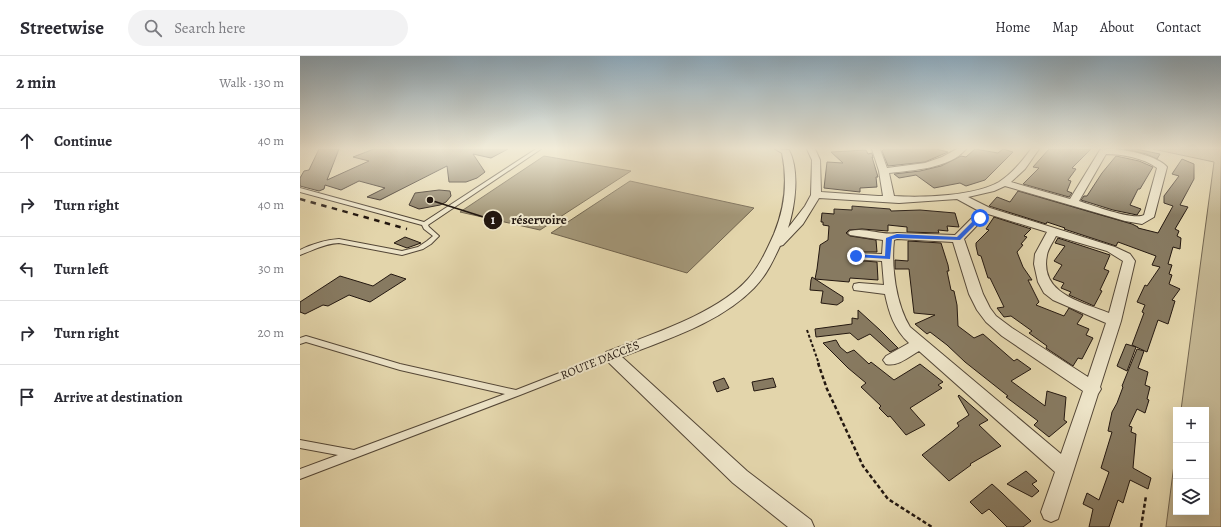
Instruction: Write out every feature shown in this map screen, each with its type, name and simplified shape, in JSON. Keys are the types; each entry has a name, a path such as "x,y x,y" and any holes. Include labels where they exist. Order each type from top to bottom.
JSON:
{"street":[{"name":"ROUTE D'ACCÈS","path":"611,356 695,320 725,305 750,285 773,250 790,207 791,171"},
{"path":"773,250 799,222 810,207 816,195 816,171"},
{"path":"884,171 889,199"},
{"path":"816,195 889,199 931,199 958,196 994,188 1004,183 1017,171"},
{"path":"1073,203 1092,171"},
{"path":"1004,183 1139,221 1145,220 1149,217 1161,171"},
{"path":"958,196 986,210 1112,249 1130,261 1114,321 1093,389 1064,468 1051,512"},
{"path":"854,233 877,235 889,238 897,236 958,239 986,210"},
{"path":"1053,231 1041,254 1040,264 1044,282 1049,290 1058,297 1114,321"},
{"path":"889,238 887,258 891,290 900,325 919,344 1064,468"},
{"path":"958,239 976,294 984,310 991,319 1007,332 1093,389"},
{"path":"856,256 887,258"},
{"path":"859,287 891,290"},
{"path":"891,360 919,344"},
{"path":"611,356 740,477 804,527"}],"lane":[{"path":"425,224 506,171"},
{"path":"300,190 425,224 426,228 436,234 435,238 409,253 339,241 322,242 300,253"},
{"path":"300,341 306,339 400,367 517,393"},
{"name":"ROUTE D'ACCÈS","path":"300,474 517,393 611,356"},
{"path":"300,444 355,454"}],"path":[{"path":"807,330 827,389 863,466 888,499 932,527"},
{"path":"1141,527 1146,496"}],"shaded area":[{"path":"522,171 631,171 540,230 460,212"},
{"path":"1213,171 1221,171 1221,527 1166,527 1173,472 1173,515 1209,515 1209,407 1181,407"},
{"path":"630,181 754,208 687,273 551,233"}],"building":[{"path":"304,171 330,171 327,180 347,171 437,171 380,200 367,197 385,188 359,181 341,190 325,185 324,189 319,191 300,186 300,178"},
{"path":"448,171 485,172 477,178 466,182 449,182"},
{"path":"826,171 876,171 878,177 876,177 877,187 860,188 860,192 824,188"},
{"path":"920,171 994,171 985,180 966,186 960,183 934,188 916,175 899,178 894,174"},
{"path":"1036,171 1075,171 1068,180 1071,181 1067,191 1072,193 1069,197 1023,184"},
{"path":"1104,171 1151,171 1140,189 1138,189 1130,205 1141,209 1137,215 1113,210 1081,200 1084,196 1087,196"},
{"path":"1174,171 1194,171 1194,179 1180,205 1188,207 1175,229 1179,231 1177,236 1181,238 1180,249 1173,247 1168,264 1172,265 1169,274 1172,275 1169,284 1180,289 1172,300 1175,301 1168,324 1158,320 1147,352 1132,345 1144,313 1142,312 1145,305 1137,302 1145,285 1147,286 1160,267 1152,265 1156,256 1118,242 1116,246 1047,222 1046,224 989,206 997,197 1010,202 1018,191 1158,233 1173,206 1164,203 1164,196 1179,176 1172,174"},
{"path":"439,190 450,191 451,196 446,202 440,205 419,209 409,205 415,193"},
{"path":"852,206 890,209 891,211 920,210 955,213 959,227 947,226 948,231 938,230 939,233 907,232 907,227 888,225 888,231 862,229 849,230 846,233 850,236 876,240 877,252 852,252 849,257 852,260 877,262 878,280 850,278 849,282 815,279 820,245 828,240 829,226 823,225 823,222 821,222 822,213 834,214 834,209 852,210"},
{"path":"994,217 1031,229 1024,236 1027,237 1017,252 1023,267 1032,280 1028,280 1039,302 1036,305 1064,316 1069,308 1083,315 1077,324 1089,329 1086,335 1093,338 1082,359 1078,358 1073,366 1046,348 1047,346 1029,333 1032,331 1011,316 1004,317 997,308 1004,307 990,278 988,278 981,256 978,255 976,246 976,243 989,230 986,229"},
{"path":"405,237 421,243 407,248 394,243"},
{"path":"1058,238 1110,255 1104,269 1109,271 1100,290 1102,291 1094,306 1069,295 1071,292 1061,288 1064,283 1053,279 1062,265 1054,261 1065,246 1055,243"},
{"path":"908,241 941,243 948,265 949,271 947,271 951,290 954,291 957,305 958,326 974,338 983,334 1014,361 1017,359 1031,369 1011,381 1045,406 1047,391 1066,397 1064,420 1067,422 1049,437 1034,425 1038,421 1006,397 1008,396 965,362 947,345 930,332 927,334 915,324 935,315 914,313 909,269 895,269 895,260 908,261"},
{"path":"391,274 406,279 370,302 349,295 328,306 323,305 305,314 300,312 300,302 340,276 373,286"},
{"path":"812,277 843,297 843,301 837,305 821,303 823,291 810,290"},
{"path":"858,310 898,348 890,352 870,334 858,340 850,333 816,337 815,329 852,324 852,318 858,319"},
{"path":"836,340 840,347 847,353 854,350 869,364 871,362 894,380 920,364 943,382 938,385 942,388 910,408 925,425 906,435 890,416 888,417 879,408 881,406 861,387 866,383 848,368 823,343"},
{"path":"1126,344 1136,347 1127,371 1117,366"},
{"path":"1137,349 1144,351 1138,368 1148,372 1145,385 1150,387 1147,399 1149,400 1145,413 1137,409 1129,426 1132,427 1131,432 1136,434 1133,468 1151,478 1148,489 1130,480 1123,503 1118,500 1109,527 1089,527 1093,509 1083,504 1087,493 1099,500 1109,472 1101,468 1112,432 1108,431 1112,412 1117,403 1123,387 1122,386"},
{"path":"724,378 729,388 717,392 713,382"},
{"path":"773,378 776,387 754,391 752,382"},
{"path":"959,395 988,420 979,425 1001,446 970,464 971,465 949,481 922,455 959,426 957,423 969,415 958,396"},
{"path":"1026,471 1037,481 1032,484 1039,491 1032,497 1007,484"},
{"path":"992,484 1031,521 1023,527 1007,527 989,509 982,514 970,502"}],"railway":[{"path":"300,199 407,229"}],"place":[{"name":"réservoire","path":"430,200"}],"route":[{"path":"856,256 887,258 887,243 889,238 897,236 946,237 958,239 980,218"}]}
